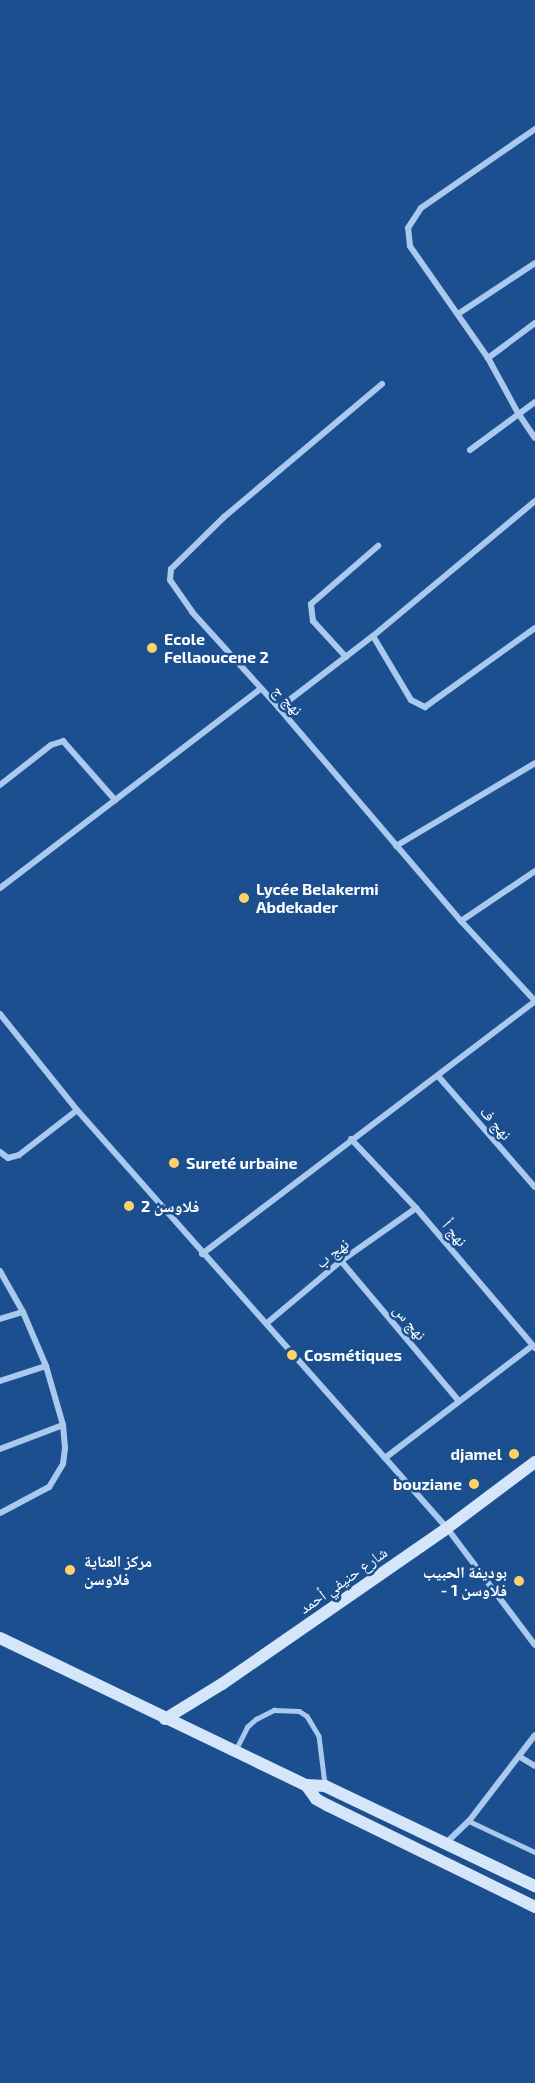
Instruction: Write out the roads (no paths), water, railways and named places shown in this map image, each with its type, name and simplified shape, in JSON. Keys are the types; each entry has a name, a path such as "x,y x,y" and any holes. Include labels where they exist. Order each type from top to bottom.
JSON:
{"main road":[{"name":"شارع حنيفي أحمد","path":"165,1719 222,1684 447,1528 535,1462"},
{"path":"0,1638 306,1785 322,1802 535,1907"},
{"path":"306,1785 325,1786 535,1886"}],"street":[{"path":"534,132 421,208 408,228 410,246 488,358 518,413 535,438"},
{"path":"458,314 535,263"},
{"path":"488,358 535,323"},
{"name":"نهج ج","path":"382,384 224,517 171,569 170,580 184,603 279,708 461,921 535,1001"},
{"path":"470,450 535,402"},
{"path":"279,708 373,636 535,501"},
{"path":"346,657 313,621 311,604 378,546"},
{"path":"373,636 411,700 425,707 535,628"},
{"path":"0,888 260,689"},
{"path":"0,785 51,745 63,741 115,800"},
{"path":"396,846 535,763"},
{"path":"461,921 535,872"},
{"path":"202,1254 351,1138 438,1076 535,1001"},
{"path":"0,1014 77,1110 202,1254 267,1323 447,1528 535,1645"},
{"name":"نهج ف","path":"438,1076 535,1187"},
{"path":"0,1152 8,1158 19,1155 77,1110"},
{"name":"نهج أ","path":"351,1138 416,1208 534,1347"},
{"name":"نهج ب","path":"267,1323 341,1261 416,1208"},
{"name":"نهج س","path":"341,1261 458,1400"},
{"path":"0,1270 23,1312 46,1366 63,1425 63,1464 57,1478 49,1488 0,1513"},
{"path":"0,1319 23,1312"},
{"path":"385,1458 458,1400 534,1347"},
{"path":"0,1381 46,1366"},
{"path":"0,1449 63,1425"},
{"path":"446,1843 469,1821 535,1735"},
{"path":"520,1757 535,1766"}],"lane":[{"path":"235,1751 256,1719 274,1710 299,1712 307,1716 319,1736 325,1786"},
{"path":"469,1821 535,1852"}],"place":[{"name":"Ecole Fellaoucene 2","path":"152,648"},
{"name":"Lycée Belakermi Abdekader","path":"244,898"},
{"name":"Sureté urbaine","path":"174,1163"},
{"name":"فلاوسن 2","path":"129,1206"},
{"name":"Cosmétiques","path":"292,1355"},
{"name":"djamel","path":"514,1454"},
{"name":"bouziane","path":"474,1484"},
{"name":"مركز العناية فلاوسن","path":"70,1570"},
{"name":"بوديفة الحبيب - فلاوسن 1","path":"519,1581"}]}
